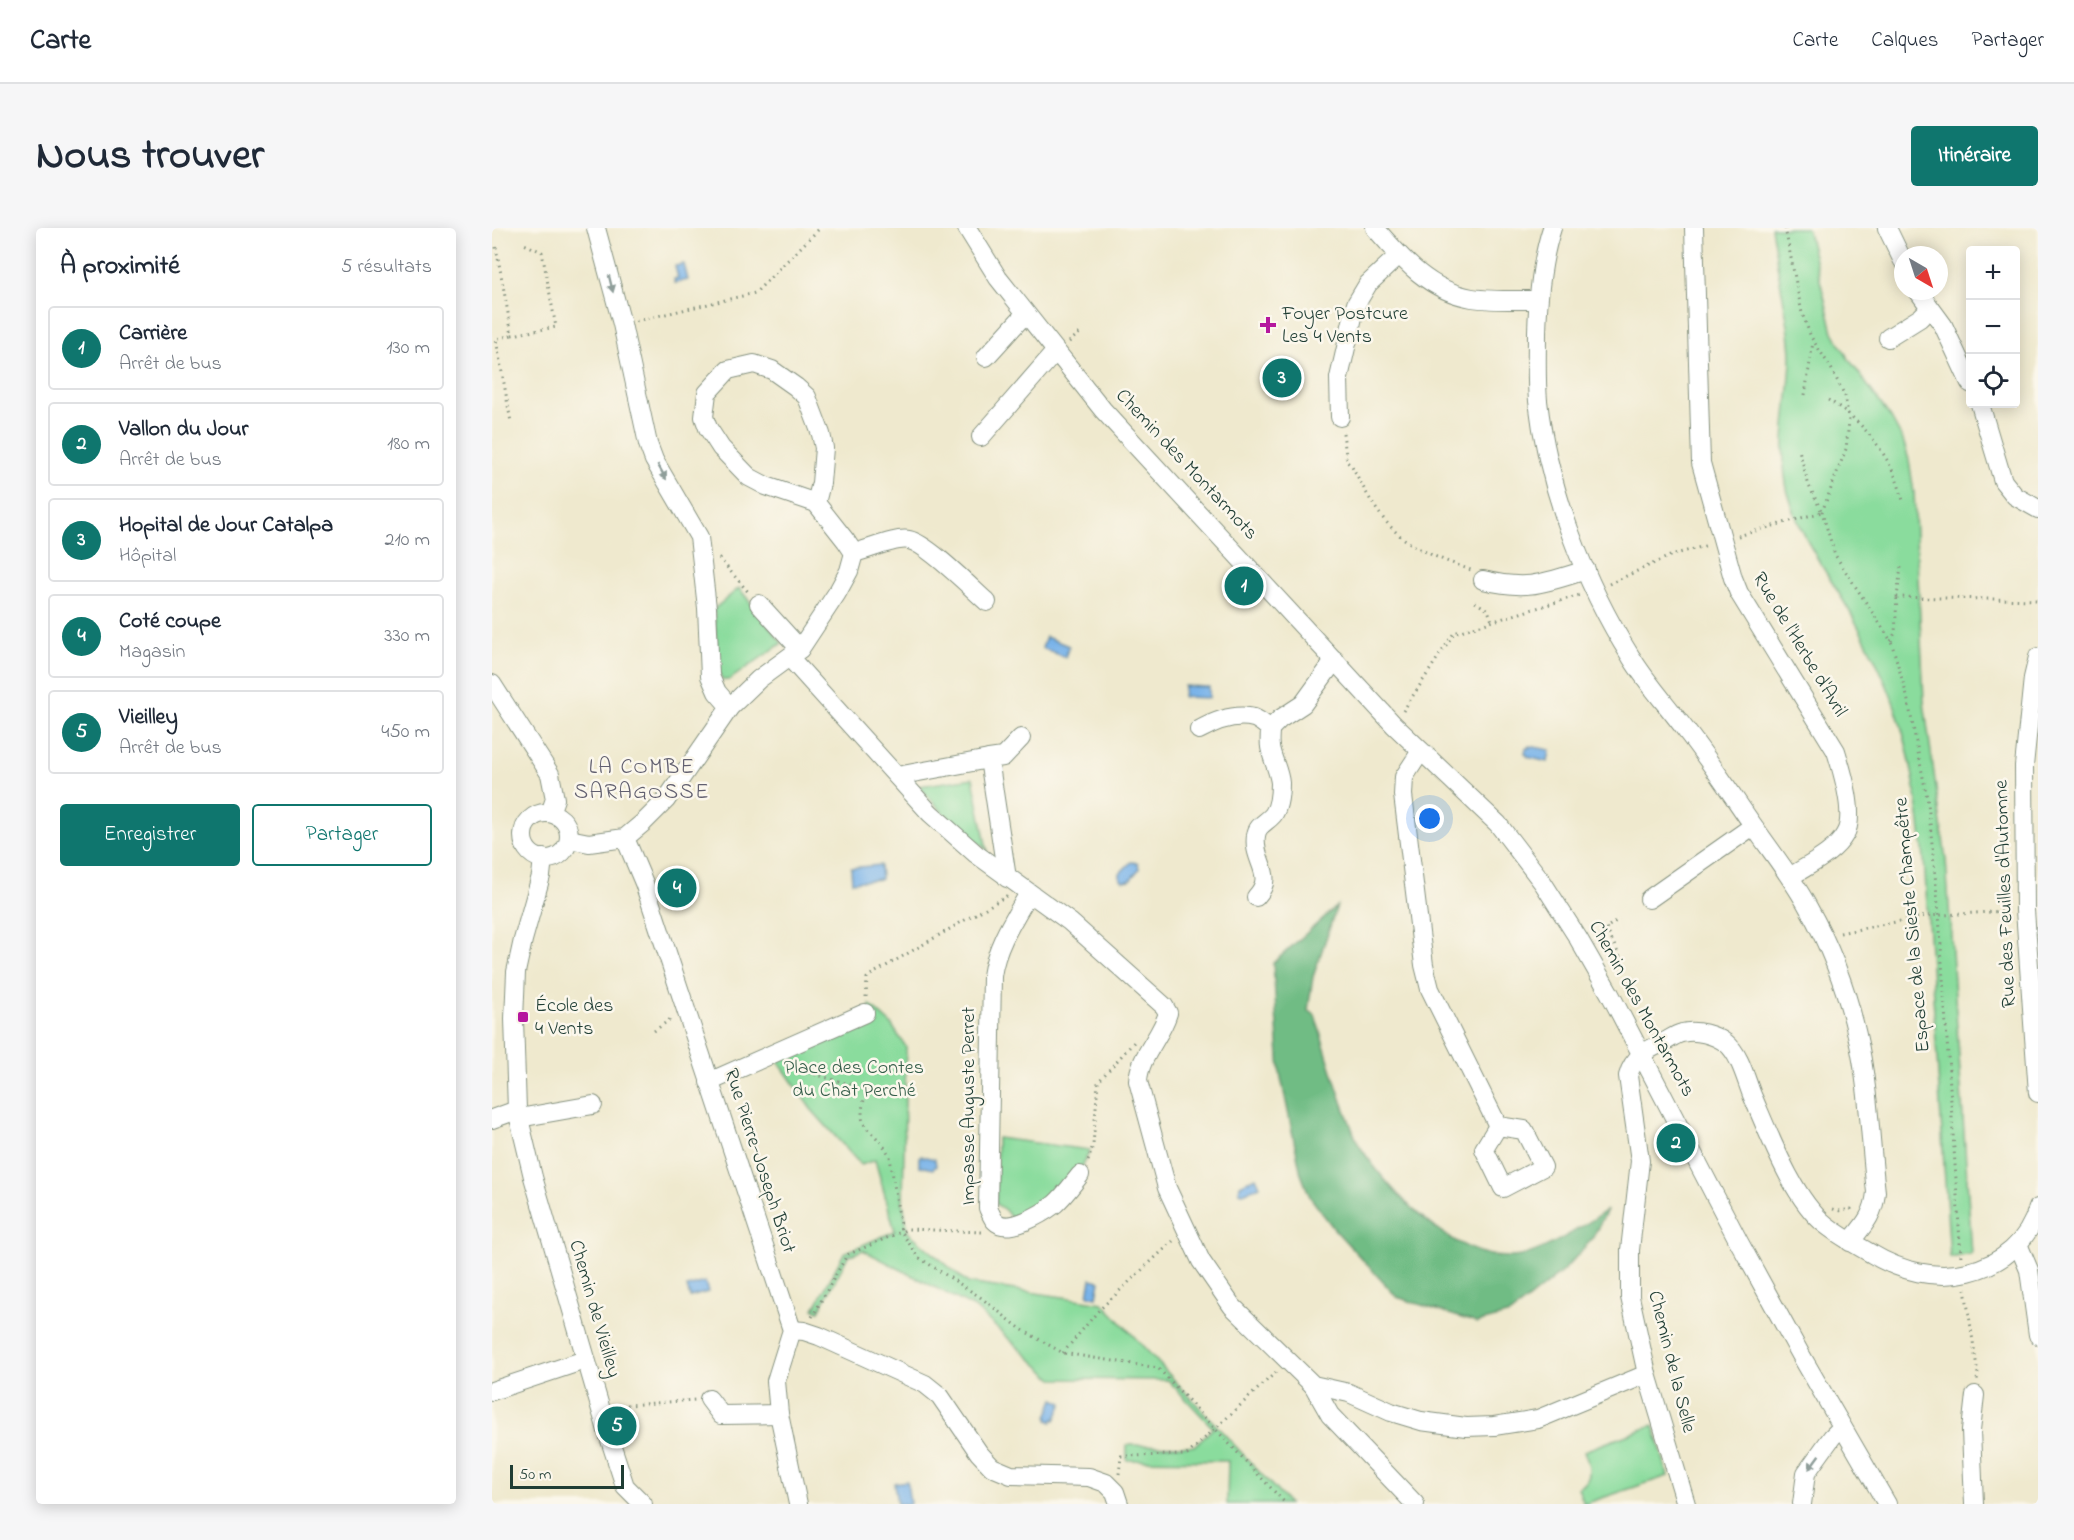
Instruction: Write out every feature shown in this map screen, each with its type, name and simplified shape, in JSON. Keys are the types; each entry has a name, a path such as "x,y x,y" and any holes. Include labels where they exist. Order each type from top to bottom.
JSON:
{"street":[{"path":"596,228 622,324 648,444 654,460 699,537 707,608 710,676 717,692 730,707"},
{"name":"Chemin des Montarmots","path":"967,228 998,278 1103,410 1421,752 1498,824 1543,883 1581,943 1739,1242 1887,1504"},
{"path":"1375,228 1424,278 1446,290 1471,297 1538,300"},
{"path":"1552,228 1546,246 1538,300 1538,400 1552,478 1569,528 1587,570 1631,659 1697,744 1790,877 1823,937 1844,989 1857,1036 1864,1074 1876,1192 1874,1207 1850,1242"},
{"name":"Rue de l'Herbe d'Avril","path":"1694,228 1701,463 1739,593 1836,751 1843,772 1849,815 1845,834 1829,852 1790,877"},
{"path":"1887,228 1896,246"},
{"path":"1340,417 1339,378 1356,304 1368,284 1399,255"},
{"path":"1924,300 1943,326 1966,373"},
{"path":"1888,338 1920,318 1929,309"},
{"path":"986,357 1025,314"},
{"path":"981,437 1055,352"},
{"path":"569,839 589,843 625,838 666,800 730,707 759,680 795,653 837,593 849,571 854,554 816,503 766,486 749,477 721,448 708,428 704,417 707,393 728,370 754,364 772,370 807,397 824,448 821,483 816,503"},
{"path":"1981,408 2003,481 2015,496 2038,509"},
{"path":"854,554 896,541 909,540 926,549 987,602"},
{"path":"1483,580 1520,587 1544,583 1587,570"},
{"path":"759,604 795,653 930,813 976,854 1070,922 1164,1006 1168,1013 1164,1026 1138,1070 1138,1081 1167,1188 1200,1261 1232,1306 1313,1385 1330,1415 1409,1502"},
{"name":"Rue des Feuilles d'Automne","path":"2038,657 2033,678 2024,766 2025,910 2038,1093"},
{"path":"1256,897 1265,885 1265,873 1260,863 1255,839 1257,829 1273,815 1278,801 1280,782 1269,746 1270,729 1280,719 1303,704 1335,660"},
{"path":"492,684 550,774 555,799 550,813"},
{"path":"1199,730 1214,721 1230,718 1254,718 1270,729"},
{"path":"897,776 1003,757 1021,738"},
{"path":"1421,752 1404,777 1403,795 1424,965 1430,989 1498,1126"},
{"path":"989,759 1019,886"},
{"path":"543,813 550,813 563,819 569,832 569,839 563,852 557,856 543,858 536,856 526,846 524,832 530,820 543,813"},
{"path":"1649,899 1753,826"},
{"name":"Rue Pierre-Joseph Briot","path":"625,838 644,883 710,1082 798,1330"},
{"name":"Chemin de Vieilley","path":"543,858 541,876 516,972 514,1030 518,1114 533,1177 624,1495 642,1504"},
{"name":"Impasse Auguste Perret","path":"1019,886 993,965 988,1208 995,1222 1005,1226 1015,1224 1041,1214 1061,1198 1080,1175"},
{"path":"710,1082 865,1013"},
{"path":"1641,1054 1682,1032 1704,1033 1726,1043 1736,1058 1769,1134 1804,1201 1824,1224 1850,1242 1879,1258 1913,1272 1939,1275 1962,1274 1979,1269 2006,1256 2030,1227 2038,1208"},
{"name":"Chemin de la Selle","path":"1641,1054 1630,1066 1628,1076 1640,1161 1629,1250 1628,1279 1647,1374 1686,1504"},
{"path":"492,1119 593,1105"},
{"path":"2018,1244 2029,1270 2038,1335"},
{"path":"798,1504 779,1414 776,1381 798,1330 925,1384 940,1396 979,1454 992,1467 1011,1475 1089,1477 1106,1483 1115,1492 1119,1504"},
{"path":"492,1391 585,1360"},
{"path":"1313,1385 1349,1393 1391,1412 1421,1421 1466,1427 1494,1426 1538,1419 1647,1374"},
{"path":"1974,1504 1971,1430 1975,1395"},
{"path":"709,1399 721,1415 779,1414"},
{"path":"1802,1504 1806,1473 1842,1426"}],"path":[{"path":"622,324 755,293 820,228"},
{"path":"1785,228 1802,313 1813,340 1845,396 1848,413 1846,449 1822,512"},
{"path":"511,422 496,339 556,327 542,252 522,243"},
{"path":"496,247 512,335"},
{"path":"1805,395 1813,340"},
{"path":"1828,400 1848,413 1876,443 1896,478 1903,501"},
{"path":"1340,417 1347,462 1352,466 1373,504 1395,532 1414,545 1480,574 1483,580"},
{"name":"Espace de la Sieste Champêtre","path":"1799,450 1809,486 1822,512 1835,555 1891,641 1907,696 1928,803 1939,915 1962,1274 1978,1374 1975,1395"},
{"path":"1891,641 1895,633 1897,597 1902,567"},
{"path":"1897,597 2038,600"},
{"path":"1475,602 1488,610 1492,621"},
{"path":"865,1013 869,976 1019,886"},
{"path":"1823,937 1939,915 2010,911"},
{"path":"1581,943 1599,934 1616,963 1622,961 1606,928 1619,919"},
{"path":"654,1031 673,1017 686,1012"},
{"path":"1080,1175 1093,1145 1098,1082 1136,1038"},
{"path":"786,1048 810,1073 867,1089 861,1109 862,1118 868,1131 890,1157 901,1231 918,1257 980,1297 1021,1329 1063,1353 1158,1368 1286,1504"},
{"path":"1831,1208 1840,1211 1851,1209 1863,1226"},
{"path":"798,1330 847,1255 908,1228 983,1233 995,1222"},
{"path":"1063,1353 1100,1310 1185,1230"},
{"path":"1121,1456 1188,1455 1288,1360"},
{"path":"599,1408 709,1399"}],"green space":[{"path":"1771,228 1807,228 1833,332 1848,358 1891,418 1903,440 1909,460 1914,493 1924,702 1946,860 1972,1254 1950,1258 1924,859 1912,769 1894,704 1879,668 1846,605 1809,544 1788,493 1784,443 1791,349"},
{"path":"739,588 782,643 729,680 722,680 719,672 714,609"},
{"path":"973,778 987,850 943,813 919,786"},
{"path":"1337,906 1313,977 1308,1010 1315,1015 1339,1094 1356,1139 1387,1182 1425,1219 1446,1235 1468,1247 1490,1255 1513,1257 1535,1251 1561,1239 1607,1210 1592,1239 1564,1270 1510,1314 1477,1323 1397,1297 1335,1230 1310,1197 1301,1174 1280,1073 1273,963"},
{"name":"Place des Contes du Chat Perché","path":"870,1005 891,1024 906,1047 903,1203 908,1232 968,1283 1103,1303 1289,1504 1227,1504 1228,1461 1127,1460 1127,1445 1194,1446 1213,1428 1168,1380 1053,1379 975,1308 863,1250 848,1256 819,1311 814,1309 844,1253 895,1231 875,1160 861,1165 811,1109 776,1058 868,1018"},
{"path":"997,1138 1090,1150 1080,1172 1048,1200 1012,1219 996,1204"},
{"path":"1654,1425 1668,1476 1584,1504 1578,1488 1587,1481 1589,1476 1589,1466 1584,1451"}],"water":[{"path":"684,264 688,280 675,283 674,279 678,278 675,266"},
{"path":"1046,637 1069,646 1065,657 1042,648"},
{"path":"1184,686 1209,687 1209,698 1183,697"},
{"path":"1529,746 1550,750 1548,762 1527,757 1526,748"},
{"path":"1131,862 1138,863 1139,869 1130,880 1123,881 1120,873"},
{"path":"880,865 881,879 852,882 851,868"},
{"path":"921,1156 935,1159 936,1166 933,1169 919,1166"},
{"path":"1256,1177 1260,1186 1243,1193 1239,1192 1240,1185"},
{"path":"1091,1279 1100,1281 1097,1297 1088,1295"},
{"path":"705,1282 708,1292 690,1297 687,1287"},
{"path":"1054,1399 1063,1403 1052,1422 1047,1417"},
{"path":"907,1481 910,1504 897,1504 894,1483"}],"place":[{"name":"Foyer Postcure Les 4 Vents","path":"1268,325"},
{"name":"Hopital de Jour Catalpa","path":"1282,378"},
{"name":"Carrière","path":"1244,586"},
{"name":"Coté coupe","path":"677,888"},
{"name":"École des 4 Vents","path":"523,1017"},
{"name":"Vallon du Jour","path":"1676,1143"},
{"name":"Vieilley","path":"617,1426"}],"district":[{"name":"LA COMBE SARAGOSSE","path":"642,780"}]}
